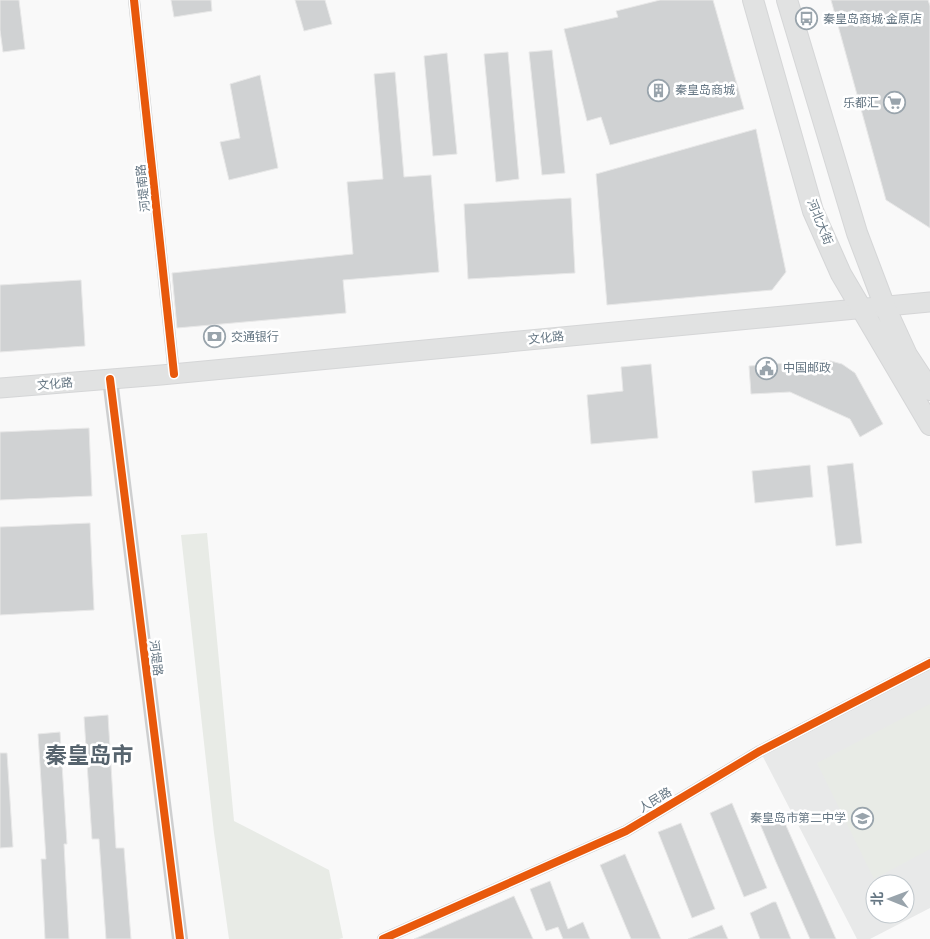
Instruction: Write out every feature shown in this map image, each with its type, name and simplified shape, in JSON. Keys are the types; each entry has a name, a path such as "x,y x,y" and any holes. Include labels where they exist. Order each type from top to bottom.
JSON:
{"main road":[{"name":"河北大街","path":"753,0 813,211 841,274 930,425"},
{"path":"787,0 857,233 885,307 907,355 930,390"},
{"name":"文化路","path":"0,388 167,375 930,302"}],"street":[{"name":"河堤南路","path":"134,0 167,375"},
{"name":"河堤路","path":"110,379 180,939"},
{"name":"人民路","path":"383,939 626,830 760,751 930,663"}],"shaded area":[{"path":"207,533 234,821 329,870 343,938 229,939 214,833 181,535"},
{"name":"秦皇岛市第二中学","path":"930,663 930,908 915,916 915,874 865,874 865,924 899,924 870,939 857,939 760,751"},
{"path":"930,704 930,849 883,874 872,874 817,763"}],"building":[{"path":"0,0 19,0 25,49 3,52 0,30"},
{"path":"171,0 211,0 212,11 174,17"},
{"path":"295,0 325,0 332,24 304,31"},
{"name":"秦皇岛商城","path":"660,0 713,0 744,109 610,145 601,117 587,121 564,29 618,17 616,11"},
{"name":"乐都汇","path":"831,0 928,0 930,6 930,228 886,200"},
{"path":"552,50 565,173 542,175 529,52"},
{"path":"508,52 519,179 496,182 484,54"},
{"path":"447,53 457,154 433,156 424,56"},
{"path":"395,72 404,177 431,175 439,272 343,280 346,313 177,328 172,273 353,254 347,182 383,179 374,74"},
{"path":"260,75 278,168 229,180 220,142 240,138 230,84"},
{"path":"756,129 786,272 772,290 607,305 596,174"},
{"path":"571,198 575,273 468,279 464,204"},
{"path":"81,280 85,346 0,352 0,285"},
{"path":"827,360 842,364 855,373 883,424 860,437 850,419 790,392 751,394 749,366"},
{"path":"651,364 658,438 591,444 587,395 623,391 621,367"},
{"path":"89,428 92,496 0,500 0,432"},
{"path":"853,463 862,543 836,546 827,466"},
{"path":"810,465 813,497 755,503 752,471"},
{"path":"90,523 94,610 0,615 0,527"},
{"path":"108,715 116,848 124,848 131,939 106,939 99,839 92,839 84,717"},
{"path":"60,732 67,844 64,844 69,939 45,939 41,859 46,859 38,734"},
{"path":"0,753 7,753 13,847 0,848"},
{"path":"732,803 767,888 744,897 710,813"},
{"path":"781,814 836,939 810,939 776,862 760,824"},
{"path":"681,823 715,909 692,918 658,832"},
{"path":"625,854 661,939 631,939 600,865"},
{"path":"550,881 568,929 583,922 590,939 563,939 558,927 546,931 530,889"},
{"path":"514,896 533,939 414,939"},
{"path":"776,902 791,939 760,939 750,913"},
{"path":"722,925 728,939 688,939"}],"cycle path":[{"path":"134,0 174,374"},
{"path":"110,379 180,939"},
{"path":"383,939 626,831 760,751 930,663"}],"place":[{"name":"秦皇岛商城·金原店","path":"807,19"},
{"name":"秦皇岛商城","path":"659,90"},
{"name":"乐都汇","path":"895,103"},
{"name":"交通银行","path":"215,337"},
{"name":"中国邮政","path":"767,368"},
{"name":"秦皇岛市第二中学","path":"862,818"}],"district":[{"name":"秦皇岛市","path":"89,755"}]}
